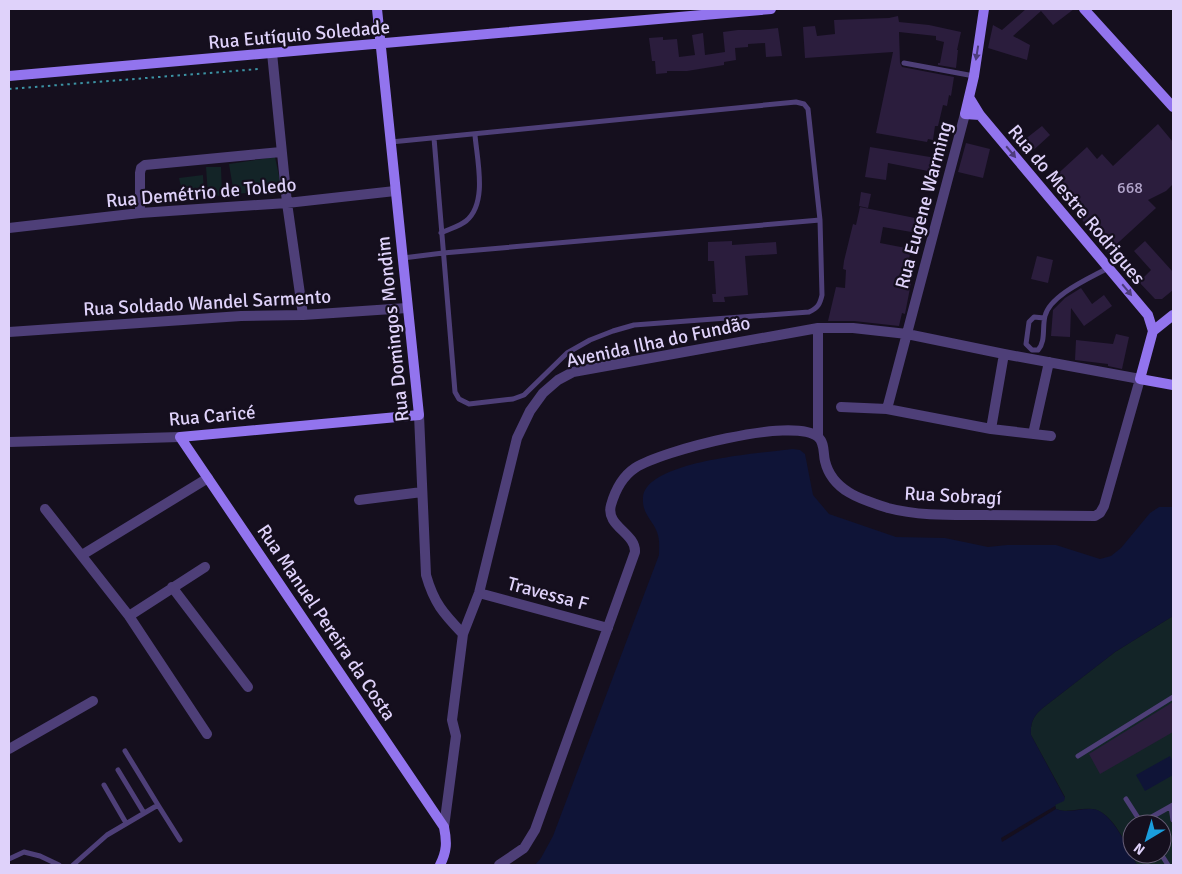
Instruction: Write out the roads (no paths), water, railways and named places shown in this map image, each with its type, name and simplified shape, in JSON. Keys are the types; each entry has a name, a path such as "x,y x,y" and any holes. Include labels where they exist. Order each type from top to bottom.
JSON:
{"street":[{"name":"Rua Domingos Mondim","path":"376,9 419,415 426,575 432,595 444,614 463,634"},
{"name":"Rua Eutíquio Soledade","path":"9,76 771,9"},
{"name":"Rua Eugene Warming","path":"887,409 965,114 974,76 984,9"},
{"path":"1084,9 1173,107"},
{"path":"272,53 287,203 304,315"},
{"name":"Rua do Mestre Rodrigues","path":"969,97 980,115 1148,315 1153,332"},
{"path":"965,114 980,115"},
{"path":"140,213 140,173 141,168 145,165 281,152"},
{"name":"Rua Demétrio de Toledo","path":"9,228 140,213 287,203 395,191"},
{"name":"Rua Soldado Wandel Sarmento","path":"9,332 240,316 304,315 408,308"},
{"path":"1148,315 1169,318"},
{"path":"1153,332 1169,318"},
{"name":"Avenida Ilha do Fundão","path":"444,827 456,736 452,720 463,634 479,593 517,438 530,411 543,393 558,380 573,372 818,328 853,328 907,334 1140,379"},
{"name":"Rua Sobragí","path":"818,328 818,437 824,449 824,460 828,473 836,484 849,493 888,508 928,514 1095,516 1104,506 1153,332"},
{"path":"990,429 1004,354"},
{"path":"1033,434 1049,362"},
{"path":"1140,379 1173,385"},
{"path":"842,407 887,409 990,429 1051,436"},
{"name":"Rua Caricé","path":"9,442 180,437 419,415"},
{"path":"499,865 524,848 535,830 636,552 634,544 612,520 610,506 620,484 633,469 649,460 732,437 770,430 793,431 813,434 818,437"},
{"name":"Rua Manuel Pereira da Costa","path":"180,437 444,827"},
{"path":"82,555 208,478"},
{"path":"359,500 422,492"},
{"path":"45,509 128,616 207,734"},
{"path":"128,616 205,567"},
{"path":"172,587 248,687"},
{"name":"Travessa F","path":"479,593 608,628"},
{"path":"9,749 93,701"},
{"path":"440,865 446,853 447,842 444,827"}],"lane":[{"path":"904,63 974,76"},
{"path":"390,142 796,102 804,104 808,109 820,220 822,295 820,303 816,309 809,312 634,325 613,331 590,340 568,353 524,395 513,399 469,404 459,399 455,392 434,138"},
{"path":"441,233 466,222 477,208 480,193 474,134"},
{"path":"402,258 820,220"},
{"path":"1044,318 1034,317 1029,322 1026,344 1032,350 1038,350 1041,347 1044,318 1051,303 1108,268"},
{"path":"1078,756 1173,697"},
{"path":"125,751 180,840"},
{"path":"118,770 144,813"},
{"path":"104,785 126,823"},
{"path":"1126,799 1135,814"},
{"path":"73,865 106,835 158,805"},
{"path":"1158,814 1172,806 1173,820"},
{"path":"9,859 24,852 40,856 59,865"}]}
